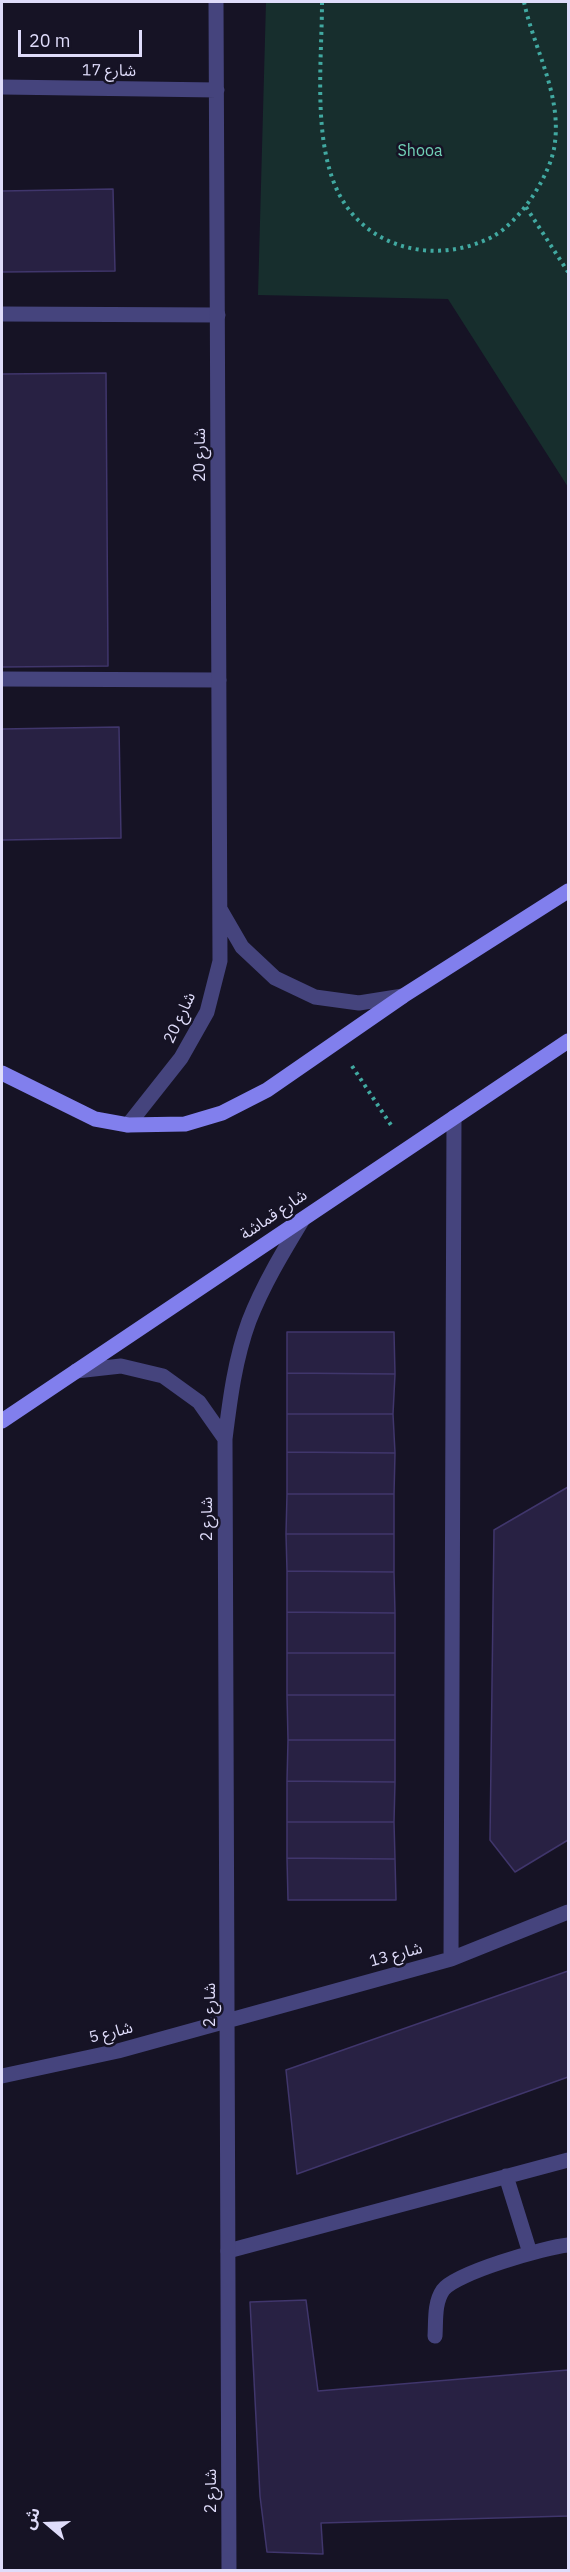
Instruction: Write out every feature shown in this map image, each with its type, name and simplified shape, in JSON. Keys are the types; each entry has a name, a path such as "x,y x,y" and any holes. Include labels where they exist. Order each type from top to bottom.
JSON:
{"street":[{"name":"شارع 20","path":"128,1125 181,1058 207,1012 220,961 216,2"},
{"name":"شارع 17","path":"2,87 217,90"},
{"path":"2,314 218,315"},
{"path":"2,679 219,680"},
{"path":"2,1073 95,1119 128,1125 185,1124 222,1113 267,1090 403,996 568,891"},
{"name":"شارع 20","path":"220,909 242,947 275,978 315,997 359,1003 403,996"},
{"name":"شارع قماشة","path":"2,1420 568,1041"},
{"path":"451,1959 454,1117"},
{"name":"شارع 2","path":"229,2571 225,1439 233,1380 249,1322 274,1266 306,1215"},
{"path":"76,1371 121,1366 163,1376 200,1402 225,1439"},
{"name":"شارع 13","path":"228,2020 451,1959 568,1912"},
{"name":"شارع 5","path":"2,2076 118,2051 228,2020"},
{"path":"228,2251 568,2160"},
{"path":"506,2176 530,2253"},
{"path":"435,2336 438,2300 451,2282 530,2253 568,2245"}],"path":[{"path":"322,2 324,153 339,195 366,230 406,249 450,251 493,237 525,207 545,177 555,144 556,108 524,2"},
{"path":"525,207 568,272"},
{"path":"336,1043 406,1148"}],"green space":[{"name":"Shooa","path":"266,2 568,2 568,487 448,299 258,295"}],"building":[{"path":"113,189 115,271 2,272 2,191"},
{"path":"106,373 108,666 2,667 2,374"},
{"path":"119,727 121,838 2,840 2,729"},
{"path":"287,1332 394,1332 395,1374 287,1373"},
{"path":"287,1373 395,1374 393,1414 287,1414"},
{"path":"287,1414 393,1414 395,1453 287,1452"},
{"path":"287,1452 395,1453 394,1494 287,1494"},
{"path":"568,1487 568,1840 515,1872 490,1840 494,1530"},
{"path":"287,1494 394,1494 394,1534 286,1534"},
{"path":"286,1534 394,1534 394,1572 287,1571"},
{"path":"287,1571 394,1572 395,1613 287,1612"},
{"path":"287,1612 395,1613 395,1653 287,1653"},
{"path":"287,1653 395,1653 395,1695 287,1695"},
{"path":"287,1695 395,1695 395,1740 288,1740"},
{"path":"288,1740 395,1740 395,1782 287,1781"},
{"path":"287,1781 395,1782 394,1822 287,1822"},
{"path":"287,1822 394,1822 395,1859 287,1858"},
{"path":"287,1858 395,1859 396,1900 288,1900"},
{"path":"568,1971 568,2077 297,2174 286,2070"},
{"path":"306,2300 318,2391 568,2370 568,2516 321,2523 323,2554 267,2552 260,2496 250,2302"}]}
